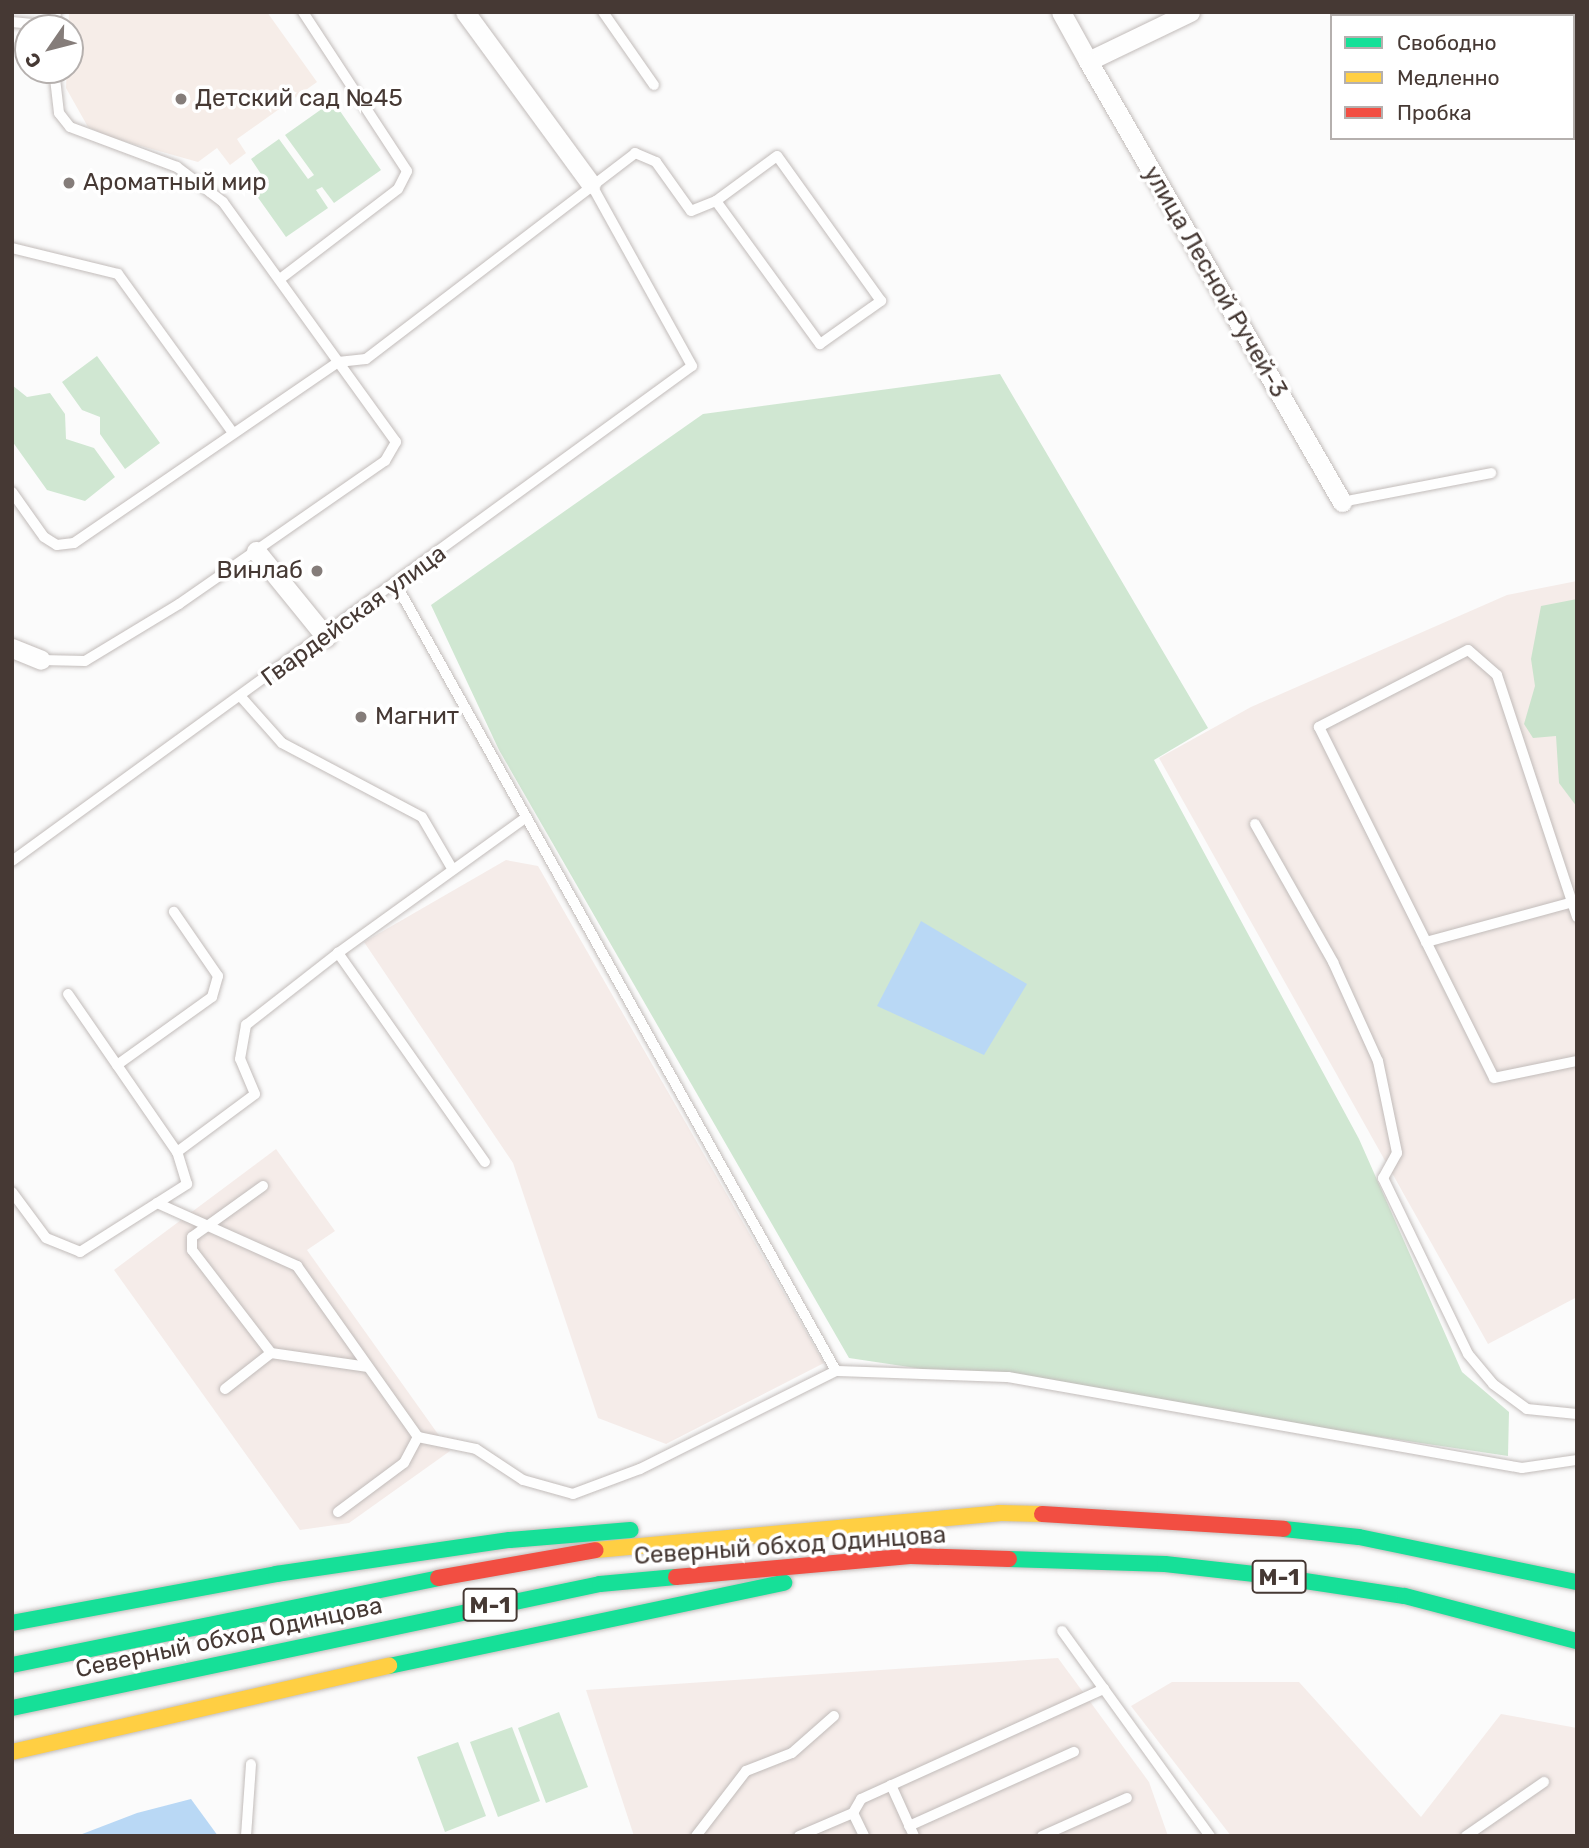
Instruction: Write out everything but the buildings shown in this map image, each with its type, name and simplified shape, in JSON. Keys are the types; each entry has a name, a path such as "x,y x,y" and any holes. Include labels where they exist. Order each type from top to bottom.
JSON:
{"main road":[{"name":"Северный обход Одинцова","path":"12,1665 275,1607 644,1542 757,1530 999,1513 1181,1519 1359,1537 1577,1582"},
{"path":"12,1623 276,1574 510,1540 652,1529 757,1530"},
{"name":"Северный обход Одинцова","path":"12,1708 600,1584 768,1566 975,1557 1165,1564 1272,1576 1405,1596 1577,1641"},
{"path":"12,1752 647,1607 975,1557"}],"street":[{"path":"465,12 592,184"},
{"name":"улица Лесной Ручей-3","path":"1061,12 1342,502"},
{"path":"1088,61 1190,12"},
{"path":"256,551 326,637"},
{"path":"12,648 41,660"}],"lane":[{"path":"279,279 398,189 407,171 303,12"},
{"path":"603,12 654,85"},
{"path":"41,660 85,661 256,551 394,453 396,442 235,215 201,182 177,167 70,127 59,113 56,84"},
{"path":"12,492 44,537 58,545 74,542 338,362 366,359 635,153 656,162 691,211 716,201 777,156 881,301 820,344 716,201"},
{"name":"Гвардейская улица","path":"12,861 397,586 692,366 592,184"},
{"path":"12,248 118,274 233,433"},
{"path":"1342,502 1490,472"},
{"path":"397,586 524,819 836,1371"},
{"path":"1577,917 1574,901 1497,675 1468,650 1319,727 1494,1078 1577,1061"},
{"path":"242,698 282,743 422,817 453,870"},
{"path":"177,1152 255,1094 240,1059 246,1025 338,953 524,819"},
{"path":"1255,824 1333,962 1378,1061 1397,1153 1383,1178 1468,1354 1493,1384 1527,1409 1577,1414"},
{"path":"1426,942 1574,901"},
{"path":"117,1065 212,997 218,976 174,912"},
{"path":"338,953 485,1162"},
{"path":"12,1192 46,1238 80,1252 187,1184 177,1152 68,994"},
{"path":"263,1186 192,1237 192,1250 271,1353 368,1367"},
{"path":"157,1203 297,1266 418,1437 476,1449 523,1480 573,1494 640,1469 836,1371 1008,1377 1522,1468 1577,1460"},
{"path":"225,1389 271,1353"},
{"path":"338,1512 404,1463 418,1437"},
{"path":"1062,1631 1210,1836"},
{"path":"799,1836 853,1813 861,1799 1104,1689"},
{"path":"696,1836 746,1772 792,1753 834,1716"},
{"path":"891,1785 912,1831 1074,1752"},
{"path":"246,1836 251,1764"},
{"path":"1466,1836 1544,1782"},
{"path":"1042,1836 1127,1798"},
{"path":"853,1813 864,1836"}],"shaded area":[{"name":"Детский сад №45","path":"267,12 317,82 237,139 246,153 230,165 217,148 198,162 109,137 88,127 66,88 66,84 84,84 84,14 69,14"},
{"path":"1577,581 1577,1297 1488,1344 1159,758 1251,707 1507,595"},
{"path":"506,860 538,866 824,1363 666,1444 598,1418 513,1163 364,942"},
{"path":"276,1149 335,1231 307,1250 450,1451 349,1523 300,1530 114,1270"},
{"path":"1058,1658 1149,1782 1168,1836 634,1836 586,1690"},
{"path":"1172,1682 1299,1682 1421,1817 1501,1714 1577,1728 1577,1836 1231,1836 1131,1706"}],"green space":[{"path":"333,101 381,170 334,203 322,187 316,190 328,208 286,237 254,192 267,183 251,159 279,139 308,179 314,175 285,135"},
{"path":"97,356 160,443 125,469 100,434 100,417 82,410 62,382"},
{"path":"1000,374 1208,728 1154,760 1359,1139 1462,1372 1509,1412 1508,1456 849,1358 499,750 431,605 703,414"},
{"path":"12,385 27,397 50,393 65,414 66,439 94,448 115,477 85,501 47,490 12,441"},
{"path":"1577,599 1577,807 1559,783 1556,736 1533,738 1524,724 1535,686 1531,659 1541,606"},
{"path":"559,1712 588,1787 546,1803 518,1728"},
{"path":"512,1727 540,1801 498,1817 470,1742"},
{"path":"458,1742 486,1816 445,1832 417,1757"}],"water":[{"path":"921,921 1027,984 984,1055 877,1006"},
{"path":"191,1799 218,1836 77,1836 137,1813"}],"traffic: fast":[{"path":"1284,1529 1359,1537 1577,1582"},
{"path":"12,1623 276,1574 510,1540 631,1530"},
{"path":"1009,1559 1165,1564 1272,1576 1405,1596 1577,1641"},
{"path":"12,1708 600,1584 676,1577"},
{"path":"12,1665 438,1578"},
{"path":"389,1666 784,1583"}],"traffic: slow":[{"path":"596,1550 999,1513 1042,1514"},
{"path":"12,1752 389,1666"}],"traffic: jam":[{"path":"1042,1514 1284,1529"},
{"path":"438,1578 596,1550"},
{"path":"676,1577 910,1556 1009,1559"}],"place":[{"name":"Детский сад №45","path":"181,99"},
{"name":"Ароматный мир","path":"69,183"},
{"name":"Винлаб","path":"317,571"},
{"name":"Магнит","path":"361,717"}]}
